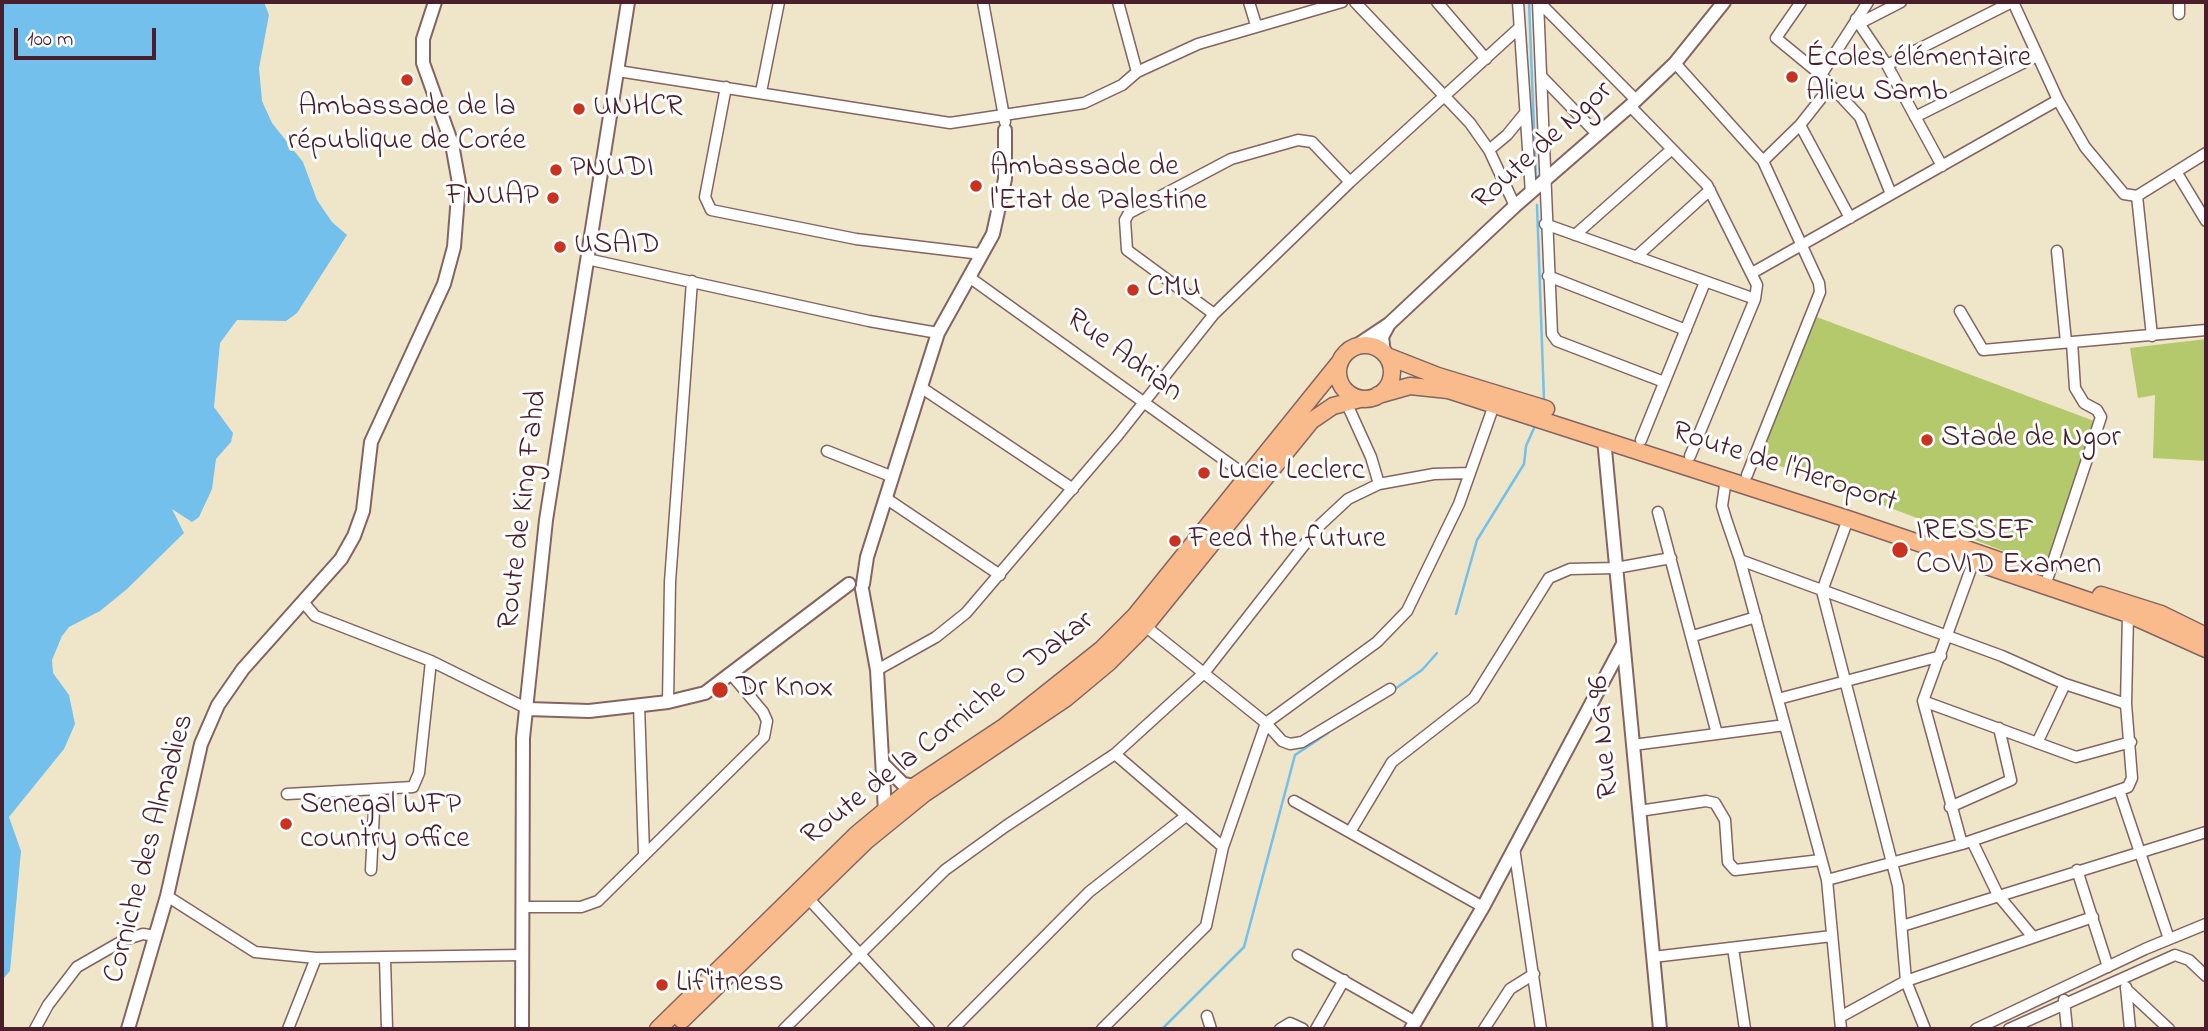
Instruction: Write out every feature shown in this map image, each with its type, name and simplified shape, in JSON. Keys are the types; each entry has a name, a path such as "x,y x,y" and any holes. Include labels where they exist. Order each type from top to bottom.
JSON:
{"highway":[{"path":"1369,345 1385,355 1391,378 1378,396 1353,400 1340,383 1339,363 1353,348 1369,345"},
{"name":"Route de l'Aeroport","path":"1385,355 1438,376 1690,456 2137,606 2199,628 2206,636"},
{"name":"Route de la Corniche O Dakar","path":"658,1029 830,857 915,786 1004,727 1102,649 1135,616 1339,363"},
{"name":"Route de l'Aeroport","path":"1378,396 1419,386 1448,390 1848,519 2127,614 2206,649"},
{"name":"Route de la Corniche O Dakar","path":"673,1029 848,856 909,805 1066,698 1145,626 1302,431 1323,411 1353,400"}],"street":[{"name":"Corniche des Almadies","path":"128,1029 167,896 201,744 218,705 243,669 341,559 358,529 370,442 444,284 452,257 458,211 458,170 452,144 426,75 422,54 423,39 435,2"},
{"name":"Route de King Fahd","path":"522,1029 521,786 546,520 628,2"},
{"path":"761,92 779,2"},
{"path":"885,811 877,670 866,606 858,584 938,332 993,234 1000,211 1005,179 1005,116 983,2"},
{"path":"1118,2 1137,72"},
{"path":"1249,2 1256,25"},
{"path":"618,71 950,123 1084,103 1122,85 1137,72 1198,44 1342,2"},
{"path":"1355,2 1446,97 1489,150 1516,206"},
{"path":"1437,2 1486,59"},
{"path":"1518,2 1531,193"},
{"path":"1538,2 1549,326 1557,341 1664,382"},
{"path":"1538,2 1710,190 1757,285 1755,299 1690,456"},
{"name":"Route de Ngor","path":"1353,348 1389,324 1516,206 1633,103 1675,63 1724,2"},
{"path":"1801,2 1776,38 1821,75 1860,117 1891,194"},
{"path":"1821,75 1868,2"},
{"path":"1858,21 1901,2"},
{"path":"1888,65 2012,2 2058,100 2085,147 2124,194 2137,196 2206,153"},
{"path":"2179,2 2179,14"},
{"path":"1858,21 1888,65 1942,166"},
{"path":"877,670 950,627 1000,575 1073,489 1214,314 1350,182 1519,28"},
{"path":"1915,117 2038,56"},
{"path":"1675,63 1763,161 1820,290 1747,475"},
{"path":"1542,77 1598,135"},
{"path":"726,87 705,197 710,210 856,239 981,254"},
{"path":"1763,161 1800,125 1830,87"},
{"path":"1752,273 2058,100"},
{"path":"1489,150 1507,135 1525,113"},
{"path":"1800,125 1850,218"},
{"path":"1214,314 1127,250 1125,220 1134,207 1231,159 1298,140 1312,142 1350,182"},
{"path":"1575,235 1672,149"},
{"path":"2177,173 2206,221"},
{"path":"1636,257 1710,190"},
{"path":"2137,196 2152,336"},
{"path":"1545,224 1755,299"},
{"path":"2048,577 2101,416 2097,410 2084,403 2076,388 2057,251"},
{"path":"587,258 869,321 938,332"},
{"path":"1548,276 1686,330"},
{"name":"Rue Adrian","path":"969,277 1248,477"},
{"path":"668,702 670,582 692,281"},
{"path":"1641,440 1705,282"},
{"path":"1960,311 1983,350 2206,330"},
{"path":"1385,355 1382,337 1389,324"},
{"path":"922,388 1073,489"},
{"path":"1353,400 1379,484"},
{"path":"1102,1029 1206,926 1223,848 1266,723 1377,642 1407,611 1444,537 1494,405"},
{"name":"Rue NG 96","path":"1604,439 1660,1029"},
{"path":"827,450 893,477"},
{"path":"783,1029 956,862 1115,754 1204,673 1319,526 1348,499 1379,484 1434,474 1470,473"},
{"path":"1726,479 1722,506 1740,560 1827,880 1841,1029"},
{"path":"887,499 1000,575"},
{"path":"1658,512 1717,734"},
{"path":"1848,519 1822,591 1892,861 1902,926 1906,981 1925,1029"},
{"path":"1350,832 1392,762 1474,698 1549,578 1570,569 1616,568 1671,558"},
{"path":"1740,560 2002,656 2065,684 2126,704"},
{"path":"1973,563 1923,701 1950,807 1967,843 1998,895 2033,937"},
{"path":"303,603 315,616 431,661 527,709 589,711 668,702 705,693 836,595 858,584"},
{"path":"1827,880 1967,843 2119,790 2132,780 2126,704 2127,614"},
{"path":"1693,636 1756,617"},
{"path":"1145,626 1266,723 1282,741 1290,744 1302,742 1390,689"},
{"path":"1298,955 1344,980 1414,1025 1483,907 1623,644"},
{"path":"1778,699 1941,656"},
{"path":"287,794 408,789 418,782 431,661"},
{"path":"523,907 581,907 598,901 643,853 764,737 766,721 762,712 731,674"},
{"path":"2037,743 2065,684"},
{"path":"1923,701 2080,757 2131,742"},
{"path":"639,705 643,853"},
{"path":"1633,745 1785,725"},
{"path":"1950,807 2011,780 1999,728"},
{"path":"1115,754 1223,848"},
{"path":"884,764 903,784 915,786"},
{"path":"2119,790 2169,939"},
{"path":"371,870 375,791"},
{"path":"1294,801 1483,907"},
{"path":"1639,811 1706,801 1715,803 1725,820 1728,862 1735,870 1821,860"},
{"path":"953,1029 1089,892 1186,816"},
{"path":"1902,926 2206,832"},
{"path":"1514,848 1541,1029"},
{"path":"2077,870 2108,967"},
{"path":"167,896 255,953 316,958 522,956"},
{"path":"807,897 929,1029"},
{"path":"1840,1017 1906,981 2093,918"},
{"path":"1976,1029 2206,924"},
{"path":"35,1029 48,1005 77,968 124,940 143,934 156,936"},
{"path":"1653,957 1832,936"},
{"path":"1733,948 1745,1029"},
{"path":"2010,1029 2175,955 2189,960 2206,976"},
{"path":"288,1029 316,958"},
{"path":"385,958 387,1029"},
{"path":"1484,1029 1510,989 1534,974"},
{"path":"2124,976 2130,1029"},
{"path":"1316,1029 1344,980"},
{"path":"2063,989 2067,1029"},
{"path":"2126,989 2169,1029"},
{"path":"1207,1016 1211,1029"},
{"path":"1280,1029 1290,1023 1303,1029"}],"green space":[{"name":"Stade de Ngor","path":"1814,316 2094,421 2046,567 1759,458"},
{"path":"2206,339 2206,461 2153,458 2155,395 2138,398 2130,348"}],"water":[{"path":"2,2 264,2 269,15 259,68 262,101 272,123 303,162 317,200 332,222 347,235 297,313 286,321 237,320 220,343 214,407 233,433 231,442 216,459 212,489 199,517 192,522 172,509 184,533 127,589 100,611 69,627 62,636 52,660 53,673 69,695 75,724 64,749 9,817 21,851 10,971 2,980"}],"waterway":[{"path":"1529,2 1536,181"},
{"path":"1537,205 1544,400"},
{"path":"1456,614 1477,540 1524,464 1526,446 1535,426"},
{"path":"1392,691 1422,670 1437,653"},
{"path":"1162,1029 1244,947 1295,755 1328,733"}],"place":[{"name":"Écoles élémentaire Alieu Samb","path":"1792,77"},
{"name":"Ambassade de la république de Corée","path":"407,80"},
{"name":"UNHCR","path":"579,109"},
{"name":"PNUDI","path":"556,170"},
{"name":"Ambassade de l'Etat de Palestine","path":"976,186"},
{"name":"FNUAP","path":"553,198"},
{"name":"USAID","path":"560,247"},
{"name":"CMU","path":"1133,290"},
{"name":"Stade de Ngor","path":"1927,440"},
{"name":"Lucie Leclerc","path":"1204,473"},
{"name":"Feed the future","path":"1175,541"},
{"name":"IRESSEF COVID Examen","path":"1900,550"},
{"name":"Dr Knox","path":"720,690"},
{"name":"Senegal WFP country office","path":"286,824"},
{"name":"Lif'itness","path":"662,985"}]}
